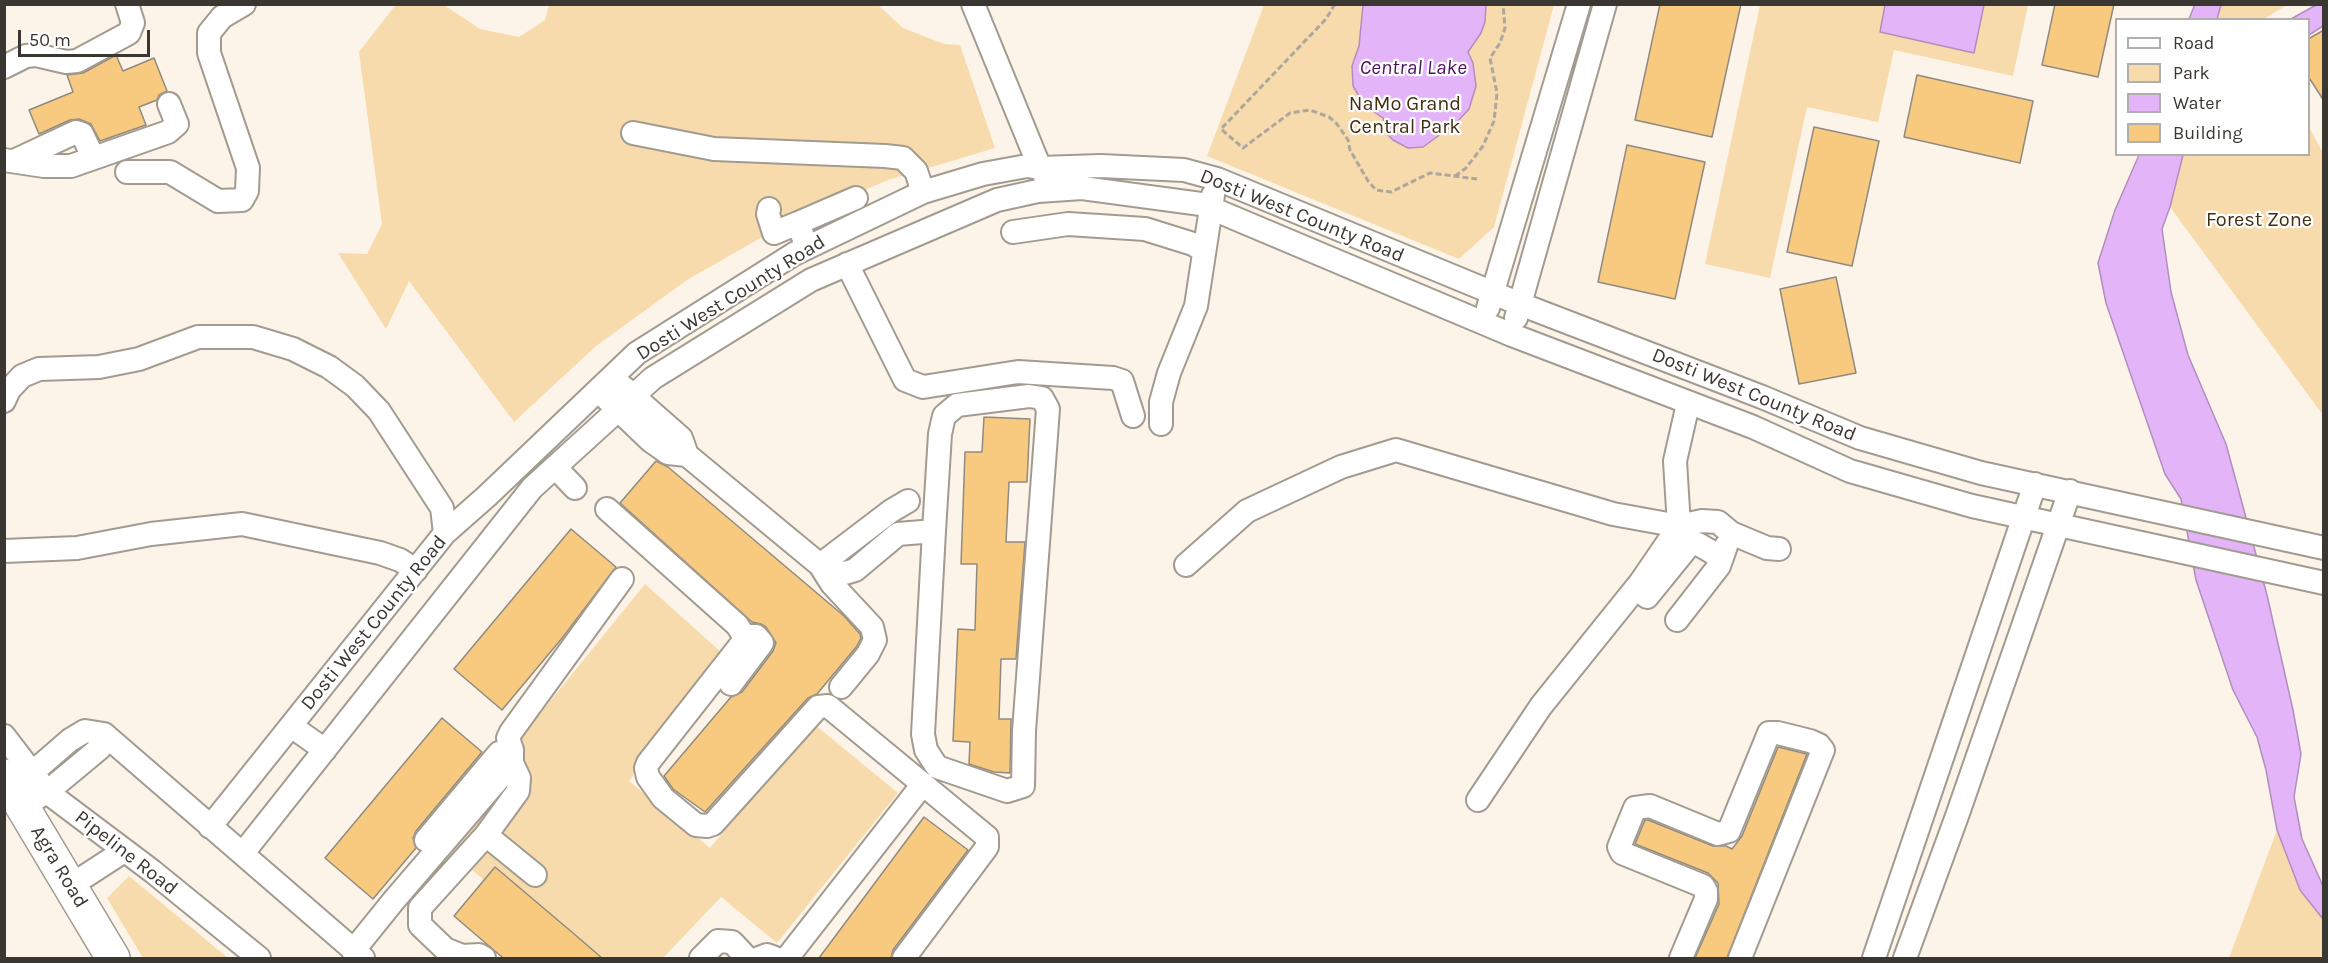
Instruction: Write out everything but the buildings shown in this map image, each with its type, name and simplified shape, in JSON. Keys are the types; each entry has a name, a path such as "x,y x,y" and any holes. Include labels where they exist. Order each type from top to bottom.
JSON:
{"highway":[{"name":"Agra Road","path":"24,786 70,886 113,958"}],"street":[{"path":"4,67 26,56 36,55 66,62 77,61 129,33 133,23 127,4"},
{"path":"127,172 170,172 218,201 242,200 247,191 248,168 209,52 209,33 222,17 244,4"},
{"path":"973,4 1040,168 1053,190"},
{"path":"1484,324 1579,4"},
{"path":"1512,336 1605,4"},
{"path":"9,160 44,166 71,166 168,132 177,124 169,104"},
{"path":"633,133 714,149 903,158 916,171 923,192"},
{"name":"Dosti West County Road","path":"210,827 445,533 637,353 807,248 923,192 983,174 1027,166 1040,168 1101,166 1184,170 1217,180 1492,293 1762,397 1860,438 1982,473 2070,491 2178,518 2324,548"},
{"path":"1161,424 1161,402 1169,373 1196,306 1209,208 1217,180"},
{"name":"Dosti West County Road","path":"243,853 532,488 653,378 811,280 997,200 1038,191 1082,188 1201,204 1512,336 1753,427 1850,471 1972,506 2324,583"},
{"path":"770,208 768,214 774,233 856,198"},
{"path":"798,224 807,248"},
{"path":"1013,232 1068,224 1144,229 1193,244 1204,251"},
{"path":"847,264 905,380 923,387 1018,372 1113,378 1122,381 1134,416"},
{"path":"4,401 9,390 22,376 39,369 99,367 139,359 198,337 253,337 293,349 329,367 355,386 379,411 442,508 445,533"},
{"path":"605,384 625,402 651,441 668,453 687,455 820,565 832,572 845,573 855,570 898,534 934,531"},
{"path":"1029,396 1042,398 1048,409 1024,731 1023,786 1007,791 937,767 926,750 923,734 934,531 940,434 944,416 957,405 1029,396"},
{"path":"1753,427 1762,397"},
{"path":"1478,800 1541,706 1640,583 1679,526 1675,460 1689,404"},
{"path":"1186,565 1247,511 1341,467 1396,450 1613,514 1679,526 1702,521 1718,522 1731,533 1767,548 1779,549"},
{"path":"555,467 575,488"},
{"path":"1874,958 2035,484"},
{"path":"1905,958 2070,491"},
{"path":"820,565 891,511 908,501"},
{"path":"607,509 737,625 744,636 743,642 648,763 646,768 648,777 663,798 696,825 713,824 818,707 828,706 987,837 987,847 904,958"},
{"path":"4,551 77,549 151,534 242,524 380,553 400,560 416,570"},
{"path":"1677,620 1719,566 1731,533"},
{"path":"1647,597 1690,544 1698,544 1722,558"},
{"path":"820,565 831,584 872,627 875,640 868,654 841,687"},
{"path":"484,958 479,954 462,956 444,949 420,925 420,908 486,835 518,791 519,777 508,738 622,579"},
{"path":"731,684 762,643 756,636 744,636"},
{"path":"291,726 325,750"},
{"path":"24,786 70,740 85,731 104,734 353,951 499,753 512,757"},
{"path":"1681,958 1706,899 1706,891 1703,886 1622,853 1619,847 1635,808 1650,806 1718,834 1729,831 1768,733 1778,733 1810,741 1819,745 1823,750 1740,958"},
{"name":"Pipeline Road","path":"4,736 24,786 124,850 259,958"},
{"path":"787,958 923,784"},
{"path":"1927,804 1957,816"},
{"path":"486,835 535,875"},
{"path":"70,886 124,850"},
{"path":"701,958 718,941 732,942 747,958"},
{"path":"759,958 767,954 775,958"}],"path":[{"path":"1335,4 1326,19 1221,129 1243,148 1290,113 1310,110 1320,113 1337,124 1343,131 1350,150 1368,182 1376,190 1391,192 1430,173 1477,180"},
{"path":"1455,176 1466,168 1483,146 1494,121 1497,93 1491,58 1500,43 1505,28 1503,4"}],"green space":[{"path":"444,5 480,29 519,37 545,20 549,5 878,5 903,28 944,44 960,45 995,148 888,180 785,224 687,280 596,346 514,422 409,281 386,329 338,253 367,254 382,224 359,52 394,7"},
{"name":"NaMo Grand Central Park","path":"1264,5 1554,5 1494,227 1459,259 1207,156"},
{"path":"1760,5 2028,5 2013,76 1894,50 1878,122 1807,107 1770,278 1705,264"},
{"path":"2221,5 2287,5 2266,18 2218,18"},
{"name":"Forest Zone","path":"2310,129 2323,153 2323,415 2170,207 2183,156 2310,156"},
{"path":"645,584 721,652 629,781 710,848 814,724 898,793 777,943 721,897 663,958 578,958 437,841"},
{"path":"2277,830 2300,890 2323,919 2323,958 2229,958"},
{"path":"129,876 228,958 143,958 107,898"}],"water":[{"path":"2195,4 2221,5 2217,18 2189,18"},
{"name":"Central Lake","path":"1363,5 1486,5 1485,22 1481,33 1468,52 1473,63 1476,86 1469,109 1456,123 1423,147 1408,148 1393,140 1387,134 1383,118 1364,105 1353,86 1352,66 1359,46"},
{"path":"1885,5 1984,5 1974,53 1880,32"},
{"path":"2316,5 2323,5 2323,26 2310,34 2310,18 2293,18"},
{"path":"2139,156 2183,156 2162,229 2171,292 2188,355 2226,444 2267,595 2301,754 2294,797 2302,839 2323,886 2323,919 2300,890 2277,830 2266,770 2257,737 2233,690 2196,580 2181,499 2165,474 2106,303 2098,263 2115,210"}]}
